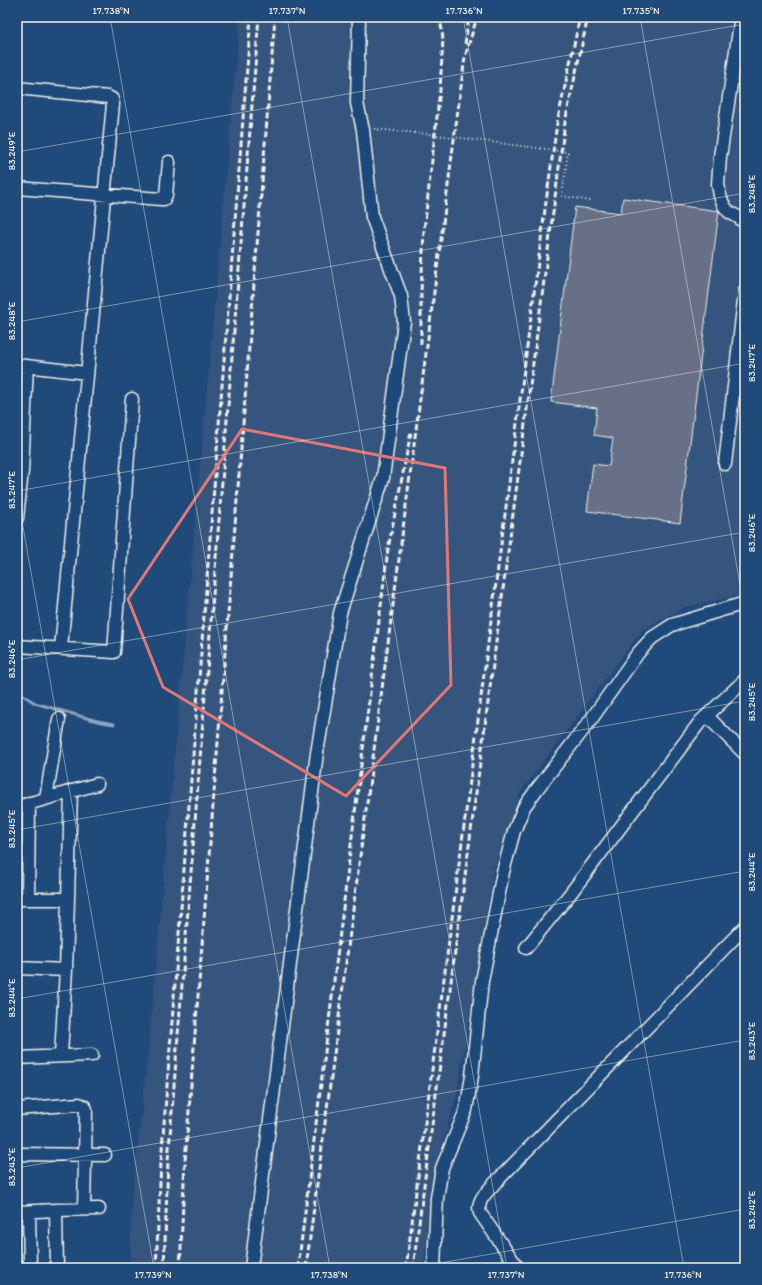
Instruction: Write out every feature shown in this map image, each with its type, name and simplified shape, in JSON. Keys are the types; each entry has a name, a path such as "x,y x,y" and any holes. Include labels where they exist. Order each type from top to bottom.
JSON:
{"street":[{"path":"251,1268 317,753 340,613 383,478 404,322 401,296 372,217 363,130 357,103 358,17"},
{"path":"741,17 720,157 718,184 720,196 724,206 729,212 745,223"},
{"path":"17,88 108,97 112,99 113,104 61,648"},
{"path":"17,188 164,199 166,195 168,162"},
{"path":"726,464 742,334 745,291"},
{"path":"17,518 22,471 22,366 87,373"},
{"path":"17,646 114,652 132,399"},
{"path":"434,1268 437,1198 442,1168 466,1110 472,1076 482,981 504,872 514,831 524,807 590,721 638,653 652,638 672,626 745,602"},
{"path":"526,948 570,894 700,722 745,680"},
{"path":"707,716 745,754"},
{"path":"46,798 59,719"},
{"path":"68,899 22,899 26,806 46,798 71,796 97,784"},
{"path":"61,1055 66,970 71,796"},
{"path":"518,1268 480,1213 479,1205 481,1200 494,1184 745,927"},
{"path":"17,968 66,970"},
{"path":"17,1058 61,1055 92,1055"},
{"path":"17,1109 79,1104 84,1106 86,1109 84,1209"},
{"path":"17,1154 105,1155"},
{"path":"30,1268 23,1212 99,1209"},
{"path":"56,1210 57,1268"}],"path":[{"path":"363,130 376,128 568,152 562,196 592,201"}],"highlighted area":[{"path":"242,429 445,468 451,685 346,796 163,687 128,599"}],"shaded area":[{"path":"240,17 745,17 745,594 685,607 642,630 520,793 494,867 457,1094 439,1154 423,1268 130,1268 132,1199 149,1043"}],"building":[{"path":"623,198 719,211 680,523 587,511 593,464 609,466 613,438 594,435 597,408 551,402 575,207 621,213"}],"waterway":[{"path":"17,691 35,703 97,721 114,724"}],"railway":[{"path":"156,1268 161,1162 251,17"},
{"path":"164,1268 168,1161 259,17"},
{"path":"180,1268 185,1161 275,17"},
{"path":"421,344 421,292 424,230 440,90 443,39 440,17"},
{"path":"465,44 469,17"},
{"path":"306,1268 465,57 477,17"},
{"path":"406,1268 546,202 557,123 580,17"},
{"path":"413,1268 565,122 588,17"},
{"path":"298,1268 388,549 411,432"}]}
